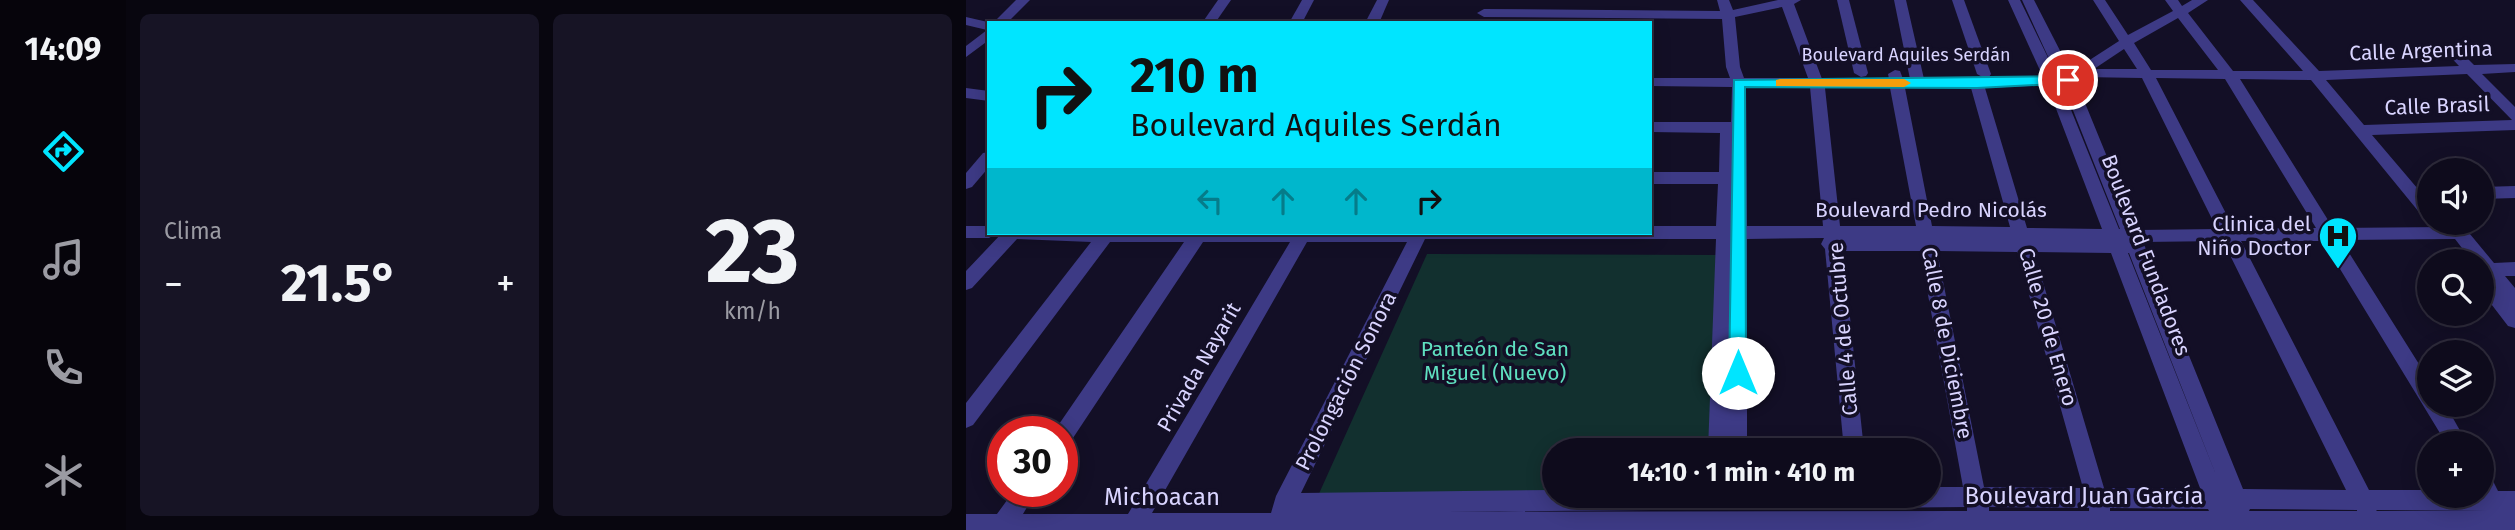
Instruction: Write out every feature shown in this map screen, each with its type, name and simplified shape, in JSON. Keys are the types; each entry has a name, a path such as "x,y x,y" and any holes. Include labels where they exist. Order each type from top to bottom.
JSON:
{"street":[{"path":"1001,21 1024,0"},
{"path":"1209,21 1225,0"},
{"path":"1296,21 1308,0"},
{"path":"1373,21 1383,0"},
{"path":"1723,9 1765,0"},
{"path":"1843,0 1861,73"},
{"path":"1900,0 1917,78"},
{"name":"Calle 20 de Enero","path":"1958,0 2102,517"},
{"path":"2014,0 2063,76"},
{"path":"2028,0 2063,76 2237,526"},
{"path":"2099,0 2149,78 2376,526"},
{"path":"2063,76 2177,4 2202,0"},
{"path":"2246,0 2324,78"},
{"path":"2258,0 2417,186"},
{"path":"1484,12 1723,9 1789,1"},
{"name":"Calle 4 de Octubre","path":"1789,1 1816,79 1853,438"},
{"path":"2177,4 2232,79 2417,378"},
{"path":"1719,438 1730,239 1733,77 1723,9"},
{"path":"966,21 984,36"},
{"path":"966,33 984,36"},
{"path":"966,54 984,36"},
{"path":"2449,48 2515,116"},
{"name":"Calle Argentina","path":"2232,79 2324,78 2515,68"},
{"name":"Boulevard Aquiles Serdán","path":"1816,79 1861,73 1896,78"},
{"name":"Boulevard Aquiles Serdán","path":"1652,74 1816,79 2063,76 2232,79"},
{"path":"1733,77 1724,178 1730,239 1737,438"},
{"name":"Boulevard Aquiles Serdán","path":"1652,82 1733,77"},
{"name":"Calle 8 de Diciembre","path":"1896,78 1981,526"},
{"path":"966,93 987,96"},
{"name":"Calle Brasil","path":"2367,130 2515,125"},
{"path":"1652,127 1728,128"},
{"path":"966,183 987,159"},
{"path":"1652,178 1724,178"},
{"path":"2494,192 2515,192"},
{"path":"966,232 987,232"},
{"name":"Boulevard Pedro Nicolás","path":"1359,235 2125,241 2417,234"},
{"path":"966,283 1010,235"},
{"path":"966,419 1105,235"},
{"path":"1076,416 1199,235"},
{"name":"Privada Nayarit","path":"1134,524 1302,235"},
{"path":"2454,235 2465,249"},
{"name":"Prolongación Sonora","path":"1277,519 1415,236"},
{"path":"2494,272 2515,269"},
{"path":"2494,282 2515,301"},
{"path":"2494,288 2515,321"},
{"path":"2496,495 2510,525"},
{"name":"Boulevard Juan García","path":"1277,519 1728,526 1981,526 2102,517 2226,499 2364,501 2496,495"},
{"name":"Boulevard Juan García","path":"1941,497 1977,497 2102,517 2237,526 2510,525"},
{"name":"Boulevard Juan García","path":"1277,519 1542,506"},
{"path":"1004,523 1015,507"},
{"path":"1727,508 1728,526"},
{"name":"Michoacan","path":"966,525 1134,524 1277,519"}],"green space":[{"name":"Panteón de San Miguel (Nuevo)","path":"1427,254 1716,255 1714,438 1542,438 1542,495 1317,498"}],"slow traffic":[{"path":"1780,83 1904,83"}],"place":[{"name":"Clinica del Niño Doctor","path":"2338,270"}],"route":[{"path":"1738,373 1739,83 1977,84 2068,80"}]}
